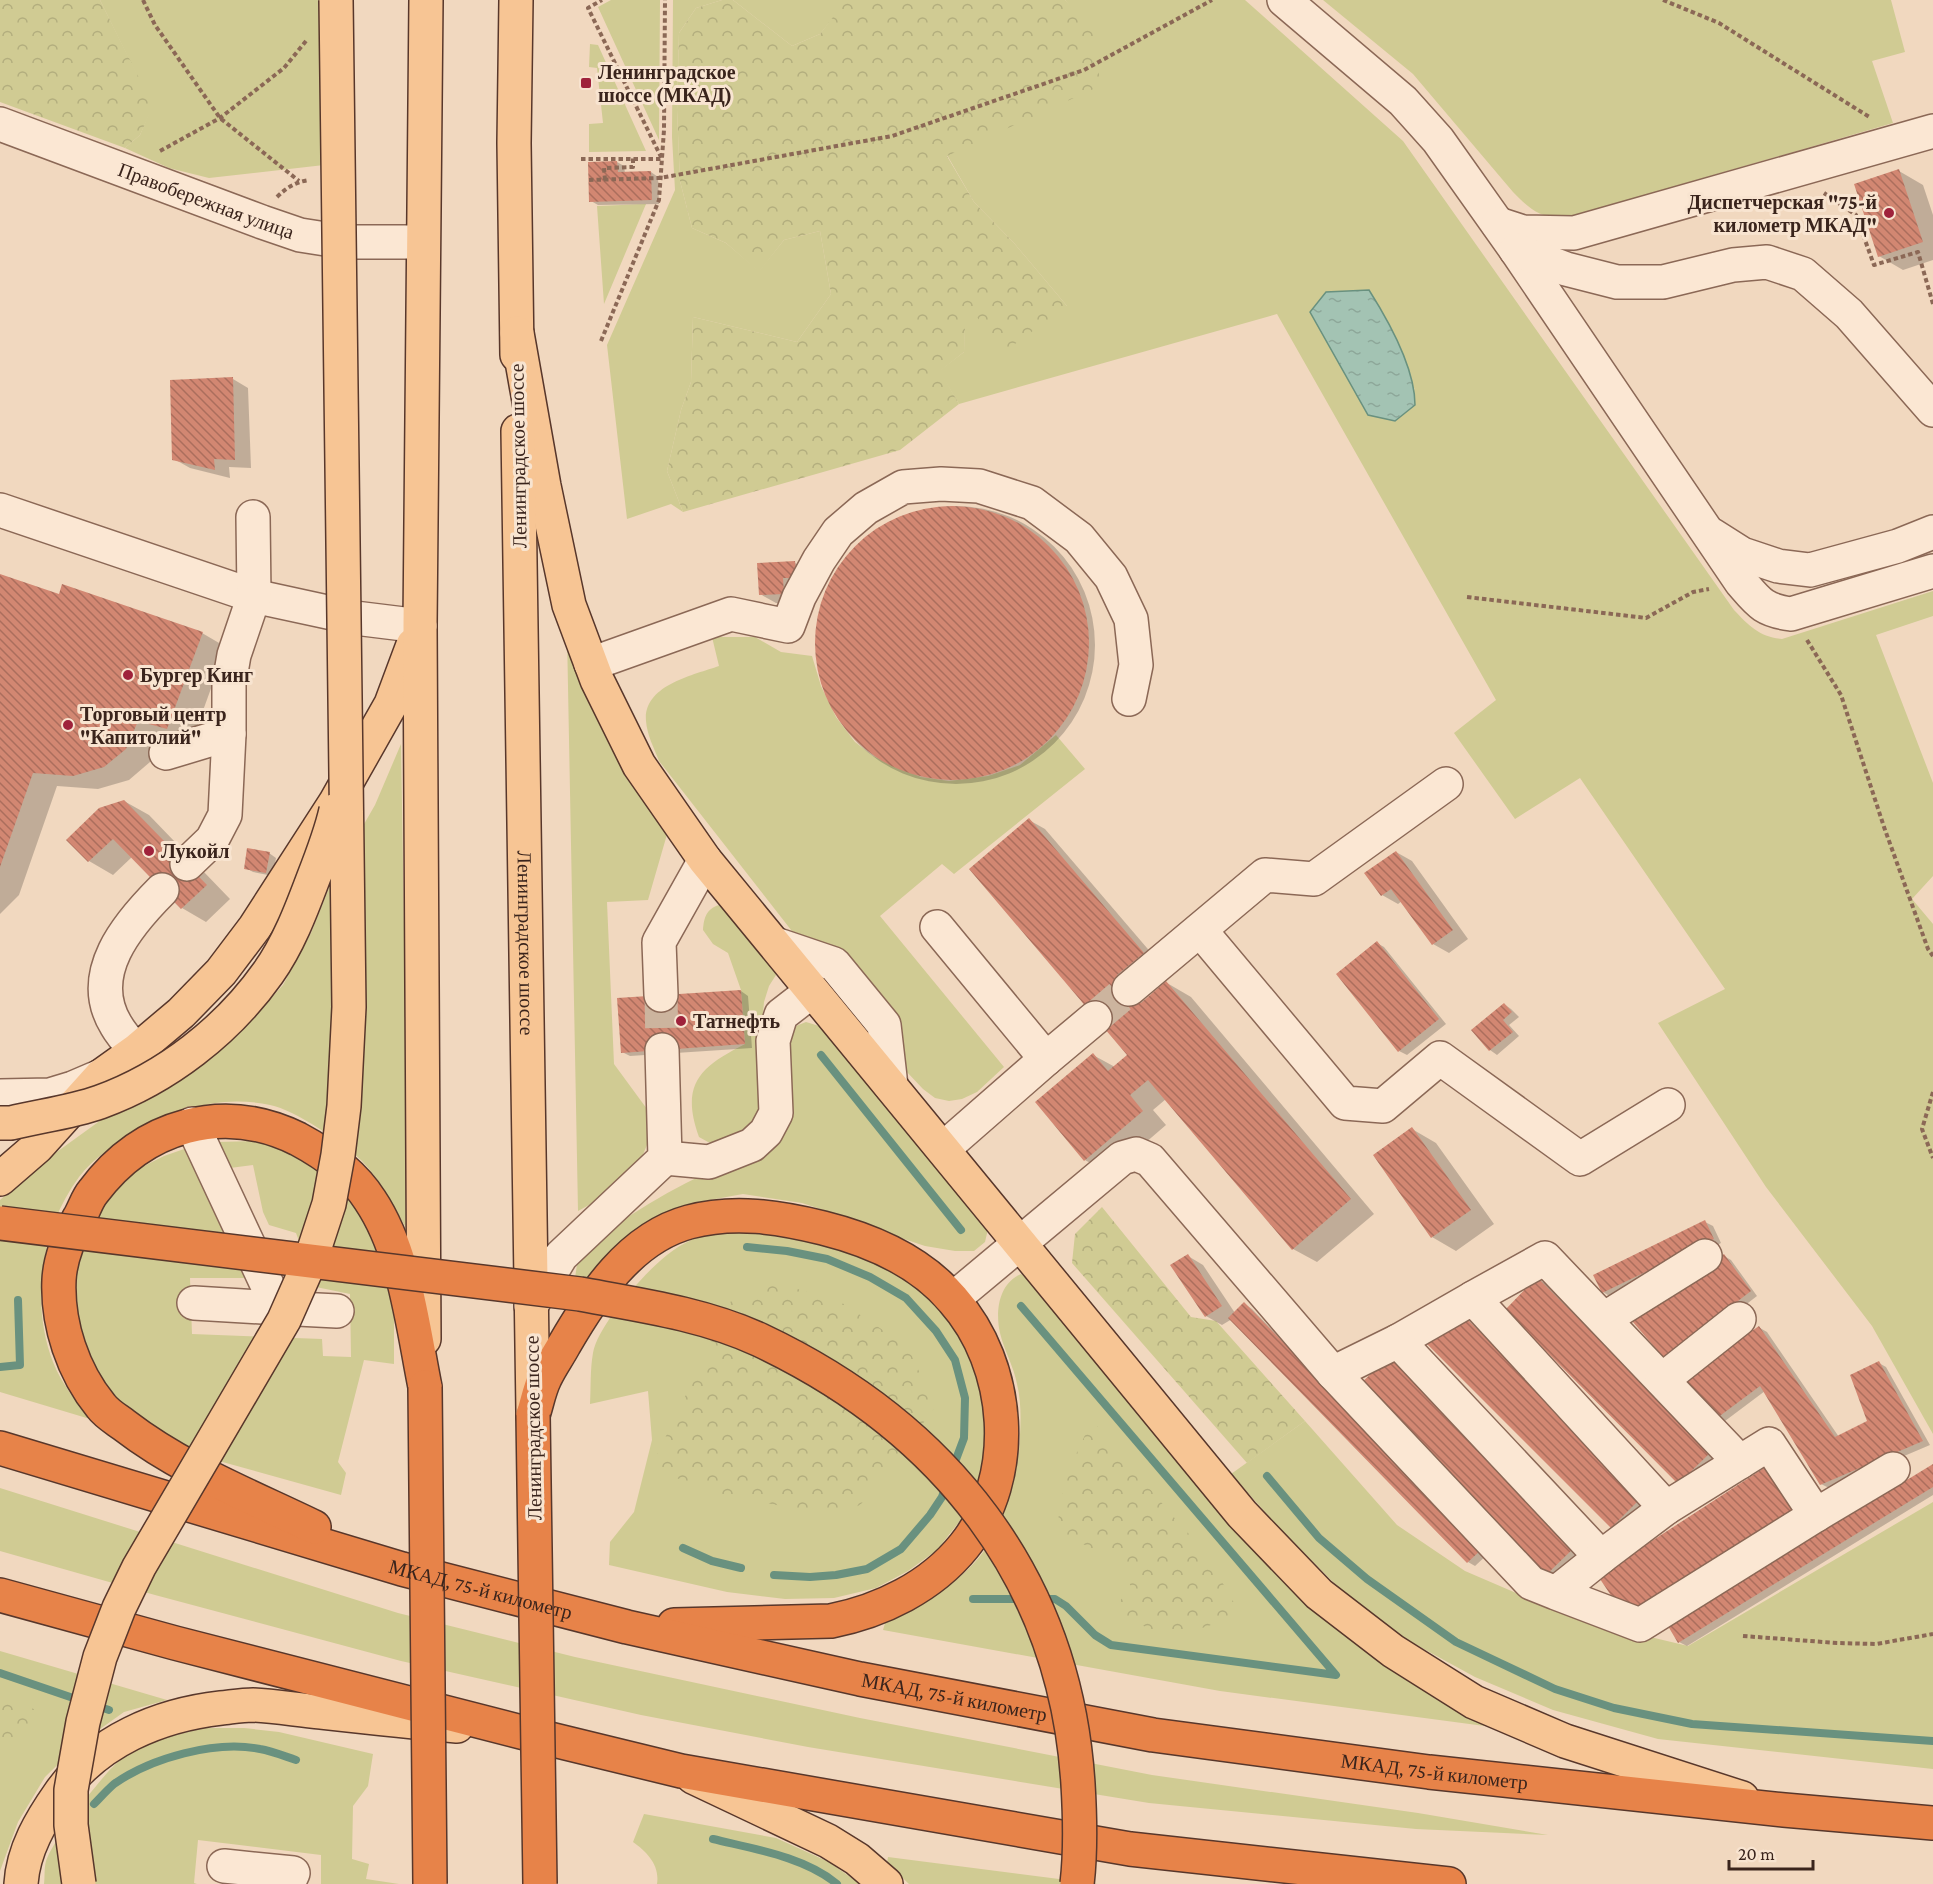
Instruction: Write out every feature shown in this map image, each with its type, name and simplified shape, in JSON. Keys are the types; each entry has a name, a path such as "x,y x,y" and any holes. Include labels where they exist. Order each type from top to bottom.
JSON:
{"highway":[{"path":"402,1569 167,1454 137,1435 102,1408 78,1372 63,1327 59,1279 69,1238 92,1192 121,1162 157,1137 202,1122 242,1121 278,1129 314,1147 346,1171 370,1200 386,1229 397,1257 425,1387 429,1884"},
{"path":"533,1415 544,1378 585,1310 606,1282 645,1244 666,1231 688,1222 716,1217 744,1215 778,1218 849,1235 905,1261 930,1277 953,1299 972,1324 984,1346 1000,1403 1001,1440 996,1480 976,1530 948,1563 929,1579 881,1606 831,1621 627,1627"},
{"path":"0,1223 580,1294 654,1307 707,1321 758,1339 845,1387 915,1442 951,1478 983,1517 1009,1555 1031,1597 1049,1640 1066,1693 1076,1754 1080,1816 1077,1884"},
{"name":"Ленинградское шоссе","path":"533,1415 540,1884"},
{"name":"МКАД, 75-й километр","path":"0,1448 402,1569 627,1627 860,1679 1153,1735 1429,1773 1933,1823"},
{"path":"0,1595 142,1634 681,1772 1130,1849 1449,1884"}],"main road":[{"path":"79,1884 71,1826 71,1790 83,1722 100,1657 119,1608 139,1567 284,1320 311,1259 329,1204 344,1106 348,1007 336,0"},
{"path":"425,1387 420,627 426,0"},
{"name":"Ленинградское шоссе","path":"516,0 514,143 533,1415"},
{"path":"517,333 544,486 569,605 597,680 639,765 705,860 1242,1514 1319,1594 1392,1651 1474,1702 1565,1741 1632,1764 1784,1810"},
{"path":"0,1179 37,1147 101,1076 136,1051 181,1013 221,972 267,910 335,803 391,704 420,627"},
{"path":"0,1123 11,1123 98,1103 133,1088 170,1067 227,1020 268,973 294,925 333,822 345,770"},
{"path":"21,1884 29,1846 44,1815 86,1762 113,1743 141,1728 169,1718 193,1711 251,1705 525,1733"},
{"path":"681,1772 828,1841 857,1859 886,1884"}],"street":[{"path":"1284,0 1403,101 1438,140 1507,237 1741,582 1756,600 1771,611 1791,614 1933,571"},
{"name":"Правобережная улица","path":"0,124 300,235 345,242 422,242"},
{"path":"1507,237 1523,232 1574,233 1927,133"},
{"path":"1507,237 1566,269 1617,282 1664,282 1732,266 1767,262 1803,274 1849,314 1933,410"},
{"path":"591,664 731,614 788,626 799,597 819,560 838,532 866,508 903,487 941,484 979,486 1032,503 1079,538 1111,577 1131,619 1136,665 1129,699"},
{"path":"0,510 254,596 355,618 420,627"},
{"path":"187,864 212,840 225,815 230,684 234,655 254,596 253,518"},
{"path":"1708,533 1742,554 1778,566 1810,570 1891,548 1933,532"},
{"path":"166,753 229,734"},
{"path":"1129,989 1265,875 1314,879 1446,784"},
{"path":"660,995 659,942 705,860"},
{"path":"136,1051 114,1023 107,1001 106,979 111,958 121,937 135,917 162,890"},
{"path":"938,927 1046,1059"},
{"path":"1200,930 1345,1103 1383,1106 1440,1058 1580,1159 1668,1105"},
{"path":"775,944 834,964 884,1025 891,1086"},
{"path":"665,1158 709,1162 752,1145 766,1132 776,1113 773,1041 782,1015 812,991"},
{"path":"943,1149 1095,1018"},
{"path":"531,1306 561,1256 665,1158 662,1050"},
{"path":"0,1096 50,1095 101,1076"},
{"path":"192,1124 278,1308"},
{"path":"953,1299 1122,1158 1136,1155 1150,1160 1333,1373 1531,1583 1640,1625 1893,1469"},
{"path":"1604,1319 1705,1256"},
{"path":"1333,1373 1398,1341 1545,1258 1740,1462"},
{"path":"1473,1298 1666,1509"},
{"path":"194,1303 337,1311"},
{"path":"1662,1380 1739,1319"},
{"path":"1398,1341 1600,1557"},
{"path":"1556,1593 1600,1557 1666,1509 1769,1444 1816,1515"},
{"path":"224,1866 293,1873 288,1884"}],"path":[{"path":"142,0 155,25 220,118 299,181"},
{"path":"602,0 588,8 662,159"},
{"path":"601,341 659,200 664,130 665,0"},
{"path":"589,180 660,178 892,136 1084,70 1212,0"},
{"path":"1663,0 1719,23 1872,118"},
{"path":"154,155 220,118 284,68 312,34"},
{"path":"605,180 604,168 633,167 633,158"},
{"path":"581,159 662,159"},
{"path":"1812,167 1819,188 1856,216 1874,265 1918,252 1933,304"},
{"path":"1467,597 1646,618 1693,592 1741,582"},
{"path":"1791,614 1841,695 1884,827 1928,949 1933,956"},
{"path":"1933,1092 1922,1129 1933,1158"},
{"path":"1743,1636 1876,1644 1933,1634"}],"green space":[{"path":"0,0 100,0 153,106 140,135 125,148 0,102"},
{"path":"100,0 321,0 324,165 209,178 169,168 125,148 140,135 152,106"},
{"path":"611,0 660,0 659,140 598,7"},
{"path":"673,0 722,0 696,8 679,33 677,110 680,181 692,228 726,243 759,271 784,240 820,231 831,294 797,342 693,317 691,382 681,410 667,471 683,512 671,504 627,519 607,345 675,190 672,137"},
{"path":"722,0 733,0 792,46 820,34 846,0 1065,0 1095,32 1100,86 947,156 974,202 1014,243 1067,306 1004,352 966,303 964,352 940,371 959,404 900,450 683,512 667,471 681,410 691,382 693,317 797,342 831,294 820,231 784,240 759,272 726,243 692,228 680,181 677,110 679,33 696,8"},
{"path":"733,0 847,1 820,34 792,46"},
{"path":"1065,0 1245,0 1403,141 1734,610 1755,630 1767,636 1782,639 1933,591 1933,616 1876,635 1933,783 1933,876 1912,899 1933,924 1933,1434 1872,1326 1766,1187 1658,1023 1725,989 1580,778 1515,819 1454,733 1496,700 1277,314 959,404 939,371 964,352 965,302 1067,306 1014,243 974,202 947,155 1013,124 1069,5","holes":["1310,312 1415,389 1368,414"]},
{"path":"1323,0 1891,0 1905,52 1872,61 1893,123 1576,215 1556,217 1534,211 1520,200 1413,74"},
{"path":"590,44 598,45 646,151 589,152 589,124 603,123 597,68 589,67"},
{"path":"646,204 604,304 597,206"},
{"path":"567,634 668,831 648,900 607,902 614,1064 647,1109 649,1140 642,1157 600,1199 578,1211"},
{"path":"712,637 755,637 781,652 812,656 821,686 836,717 855,742 873,756 921,777 949,781 988,776 1020,765 1056,735 1085,769 954,874 942,864 880,916 1004,1067 977,1092 962,1099 949,1101 935,1098 923,1089 906,1071 901,1026 842,954 795,935 659,761 648,731 647,709 653,698 672,683 719,666"},
{"path":"401,744 409,1233 382,1186 362,1161 332,1137 292,1113 270,1105 236,1101 203,1105 171,1115 115,1145 85,1170 66,1197 48,1242 41,1291 46,1339 60,1377 90,1419 0,1392 0,1200 43,1162 101,1120 138,1105 176,1084 212,1058 240,1033 283,985 311,933 333,878 375,805"},
{"path":"719,905 728,906 773,963 776,975 769,986 764,1002 762,1024 767,1093 756,1125 718,1144 699,1137 694,1119 693,1090 698,1079 716,1061 745,1044 741,990 728,953 713,944 703,930 707,914"},
{"path":"806,1022 829,1029 988,1229 985,1242 974,1251 955,1251 925,1246 802,1203 743,1194 693,1203 650,1224 589,1286 574,1284 579,1252 613,1227 686,1183 758,1152 780,1139 784,1133 788,1114 788,1036 796,1026"},
{"path":"254,1141 292,1150 348,1188 379,1244 394,1313 394,1364 364,1360 338,1462 346,1473 341,1495 219,1461 177,1445 121,1403 101,1377 87,1353 79,1323 73,1293 80,1256 100,1210 113,1193 140,1168 187,1148 256,1278 190,1278 192,1334 322,1339 323,1356 351,1357 350,1294 316,1287 296,1233 269,1225 263,1212 253,1165 230,1168 218,1142"},
{"path":"1102,1207 1191,1317 1216,1321 1305,1421 1247,1463 1072,1263 1075,1234"},
{"path":"720,1229 768,1232 832,1245 899,1273 933,1300 959,1333 979,1371 987,1432 983,1466 975,1494 959,1522 937,1550 908,1571 876,1588 834,1598 785,1599 727,1592 609,1565 610,1542 634,1512 652,1440 648,1391 590,1404 593,1353 603,1328 623,1300 657,1263 673,1250 699,1236"},
{"path":"1021,1274 1030,1280 1144,1422 1233,1523 1362,1648 1418,1686 1492,1727 1220,1691 883,1630 885,1623 926,1601 963,1574 984,1551 1004,1511 1017,1463 1021,1416 1016,1378 1000,1333 998,1316 1003,1291 1014,1278"},
{"path":"773,1281 844,1304 908,1347 935,1407 861,1504 838,1518 704,1490 663,1472 654,1461 732,1299"},
{"path":"1092,1420 1205,1552 1238,1610 1207,1627 1161,1634 1111,1611 1131,1588 1124,1564 1056,1531 1066,1476"},
{"path":"1305,1421 1397,1525 1465,1571 1579,1620 1688,1646 1933,1502 1933,1769 1658,1739 1553,1710 1475,1677 1400,1636 1344,1593 1280,1529 1231,1474"},
{"path":"0,1488 398,1613 575,1657 860,1718 1152,1775 1418,1813 1548,1835 1416,1829 1149,1803 808,1747 641,1715 401,1661 0,1551"},
{"path":"0,1651 167,1700 124,1712 79,1744 45,1777 18,1822 0,1871"},
{"path":"0,1692 22,1699 38,1713 0,1759"},
{"path":"204,1728 244,1728 279,1732 373,1754 368,1786 353,1806 352,1859 369,1864 366,1879 399,1884 321,1884 321,1855 198,1840 194,1883 197,1884 44,1884 45,1864 50,1851 78,1809 119,1761 148,1744"},
{"path":"644,1814 776,1838 829,1862 860,1884 657,1884 654,1865 643,1850 633,1842"},
{"path":"888,1857 1098,1884 909,1884 887,1863"}],"water":[{"path":"1369,290 1399,345 1414,391 1415,405 1395,421 1368,415 1310,312 1326,292"}],"building":[{"path":"617,161 618,172 651,171 652,200 589,202 588,162"},
{"name":"Диспетчерская \"75-й километр МКАД\"","path":"1899,169 1923,242 1878,257 1854,184"},
{"path":"233,377 235,460 214,459 215,470 172,460 170,380"},
{"path":"965,506 1005,516 1028,529 1049,546 1066,567 1079,590 1087,616 1089,643 1087,670 1079,696 1066,719 1049,740 1028,757 1005,770 979,778 939,780 899,770 887,764 865,749 846,730 825,696 817,670 815,630 825,590 831,578 846,556 865,537 899,516 925,508"},
{"path":"795,561 797,578 783,578 784,594 759,595 757,563"},
{"name":"Торговый центр \"Капитолий\"","path":"0,574 59,594 62,584 203,632 167,729 138,721 126,749 104,767 73,776 33,773 0,867"},
{"name":"Лукойл","path":"124,800 207,885 181,909 113,839 88,862 66,840 99,808"},
{"path":"1029,818 1144,953 1117,975 1141,1003 1166,981 1351,1199 1292,1250 1148,1080 1130,1095 1143,1111 1084,1161 1035,1102 1093,1053 1108,1071 1127,1055 969,869"},
{"path":"247,848 270,852 266,873 244,869"},
{"path":"1396,851 1453,930 1432,945 1391,889 1381,896 1364,873"},
{"path":"1377,941 1439,1019 1398,1052 1336,974"},
{"name":"Татнефть","path":"741,990 745,1044 621,1053 617,998"},
{"path":"1504,1003 1512,1012 1503,1020 1513,1032 1489,1051 1471,1030"},
{"path":"1412,1127 1471,1210 1431,1238 1373,1155"},
{"path":"1705,1220 1714,1239 1602,1293 1593,1275"},
{"path":"1188,1254 1222,1306 1205,1317 1170,1265"},
{"path":"1724,1254 1751,1291 1664,1358 1632,1321"},
{"path":"1537,1277 1711,1452 1678,1484 1505,1310"},
{"path":"1244,1302 1483,1548 1467,1563 1228,1318"},
{"path":"1456,1308 1643,1496 1611,1528 1423,1340"},
{"path":"1759,1326 1835,1437 1867,1421 1850,1375 1879,1361 1923,1441 1820,1485 1760,1386 1713,1421 1681,1380"},
{"path":"1394,1352 1578,1544 1543,1578 1359,1385"},
{"path":"1933,1464 1933,1487 1678,1643 1668,1626"},
{"path":"1767,1466 1796,1511 1647,1609 1616,1603 1598,1576"}],"waterway":[{"path":"821,1055 961,1230"},
{"path":"747,1247 787,1251 827,1259 870,1277 906,1298 936,1331 955,1360 965,1398 964,1438 952,1470"},
{"path":"0,1367 20,1365 18,1300"},
{"path":"1021,1306 1336,1675 1111,1645 1095,1635 1066,1606 1055,1599 1039,1599"},
{"path":"1267,1476 1319,1538 1367,1579 1456,1642 1555,1689 1614,1708 1692,1724 1933,1741"},
{"path":"774,1575 810,1577 867,1569 901,1549 930,1515 942,1497 946,1485"},
{"path":"683,1548 712,1561 741,1568"},
{"path":"973,1599 1023,1599"},
{"path":"0,1673 82,1701"},
{"path":"94,1705 109,1710"},
{"path":"94,1804 114,1784 129,1775 146,1766 184,1753 223,1747 242,1747 264,1750 296,1760"},
{"path":"713,1839 795,1861 810,1867 837,1884"}],"tunnel":[{"path":"1095,1018 1129,989"},
{"path":"661,995 662,1050"}],"place":[{"name":"Ленинградское шоссе (МКАД)","path":"586,83"},
{"name":"Диспетчерская \"75-й километр МКАД\"","path":"1889,213"},
{"name":"Бургер Кинг","path":"128,675"},
{"name":"Торговый центр \"Капитолий\"","path":"68,725"},
{"name":"Лукойл","path":"149,851"},
{"name":"Татнефть","path":"681,1021"}]}
